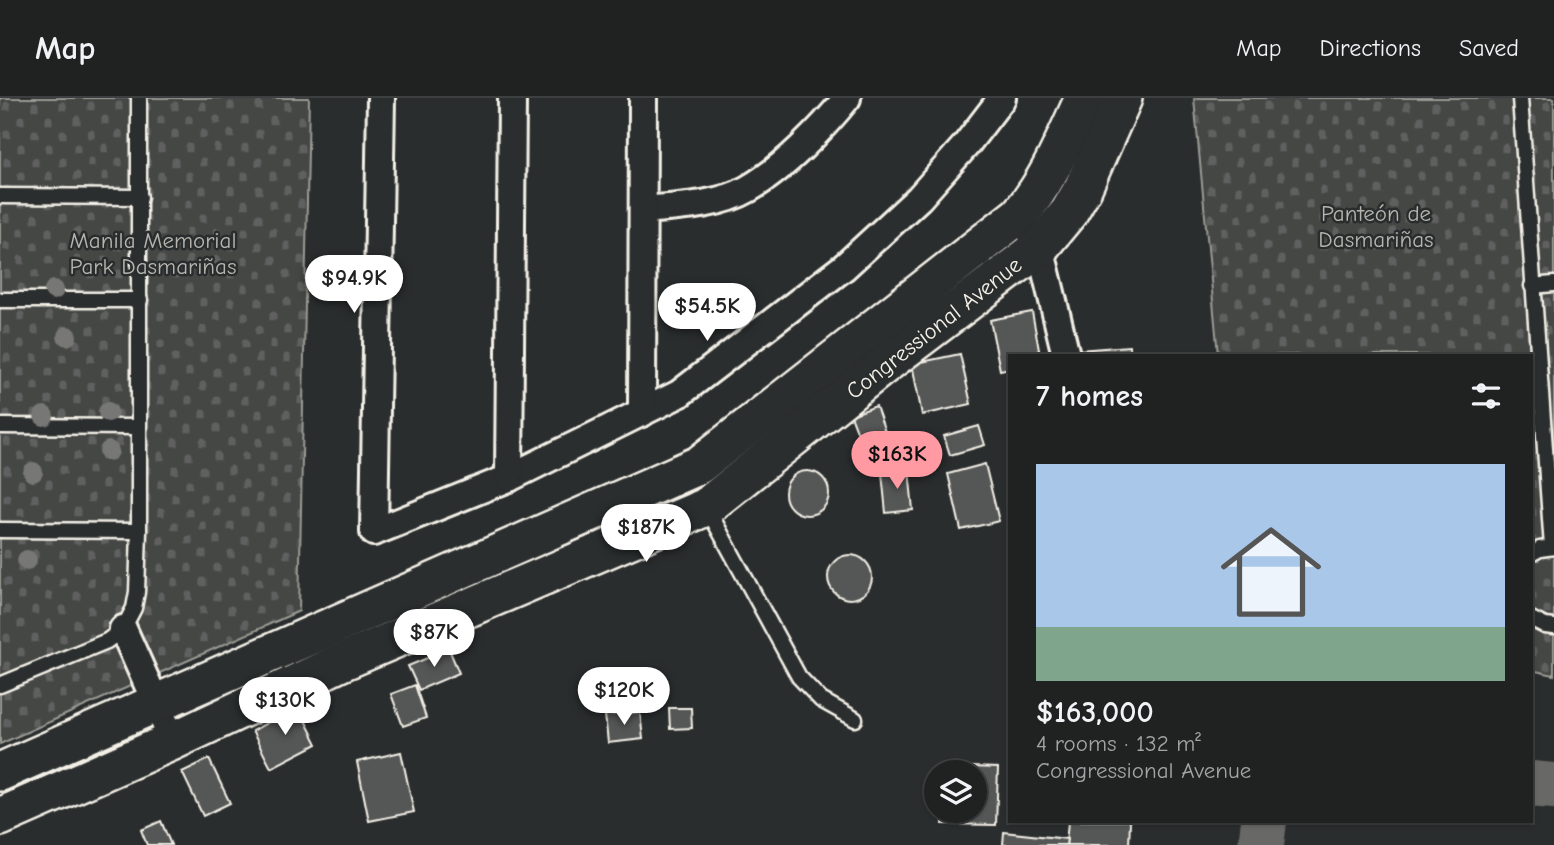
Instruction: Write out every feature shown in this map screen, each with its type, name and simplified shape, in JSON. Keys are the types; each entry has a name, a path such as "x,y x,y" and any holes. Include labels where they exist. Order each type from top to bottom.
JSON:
{"main road":[{"name":"Congressional Avenue","path":"0,772 699,465 1019,215 1035,197 1049,173 1084,98"},
{"name":"Congressional Avenue","path":"0,817 173,741 340,663 706,507 879,369 1040,247 1069,212 1083,188 1123,98"}],"street":[{"path":"381,98 374,532 509,478 679,394 844,267 919,198 967,145 1002,98"},
{"path":"509,478 512,98"},
{"path":"642,414 643,98"},
{"path":"643,210 704,204 747,190 785,162 847,98"},
{"path":"1019,215 1040,247 1066,354"},
{"path":"122,629 173,741"}],"lane":[{"path":"0,685 98,645 122,629 134,608 139,531 139,98"},
{"path":"1520,98 1553,547 1533,553"},
{"path":"0,195 140,197"},
{"path":"1532,286 1554,285"},
{"path":"0,300 140,300"},
{"path":"0,426 138,427"},
{"path":"706,507 799,677 821,699 855,719"},
{"path":"0,530 139,531"},
{"path":"1533,621 1554,627"}],"green space":[{"name":"Manila Memorial Park Dasmariñas","path":"0,98 309,98 299,611 0,744"},
{"name":"Panteón de Dasmariñas","path":"1194,98 1554,98 1554,675 1533,670 1533,354 1218,354"}],"building":[{"path":"1032,312 1040,354 1008,354 1008,368 1000,370 990,320"},
{"path":"1129,346 1130,354 1079,354 1079,350"},
{"path":"960,354 971,404 922,415 912,364"},
{"path":"876,406 889,443 865,452 851,415"},
{"path":"979,426 985,445 950,455 944,436"},
{"path":"985,464 999,521 961,530 948,474"},
{"path":"909,470 913,510 886,513 882,473"},
{"path":"807,471 823,477 829,493 823,509 807,515 791,509 785,493 791,477"},
{"path":"850,555 866,561 872,577 866,593 850,599 834,593 828,577 834,561"},
{"path":"449,649 459,673 419,690 408,666"},
{"path":"415,685 426,718 403,726 391,694"},
{"path":"298,706 317,744 271,768 252,731"},
{"path":"669,708 691,708 692,728 670,729"},
{"path":"640,712 643,739 608,743 605,715"},
{"path":"401,752 414,812 369,821 357,762"},
{"path":"209,759 230,803 203,816 182,772"},
{"path":"987,768 998,768 996,825 943,824 987,823"},
{"path":"161,821 171,845 147,845 141,830"},
{"path":"1068,823 1130,823 1129,845 1066,845"},
{"path":"1004,832 1067,839 1066,845 1003,845"}],"waterway":[{"path":"1533,784 1554,786"},
{"path":"1261,845 1264,823"}]}
